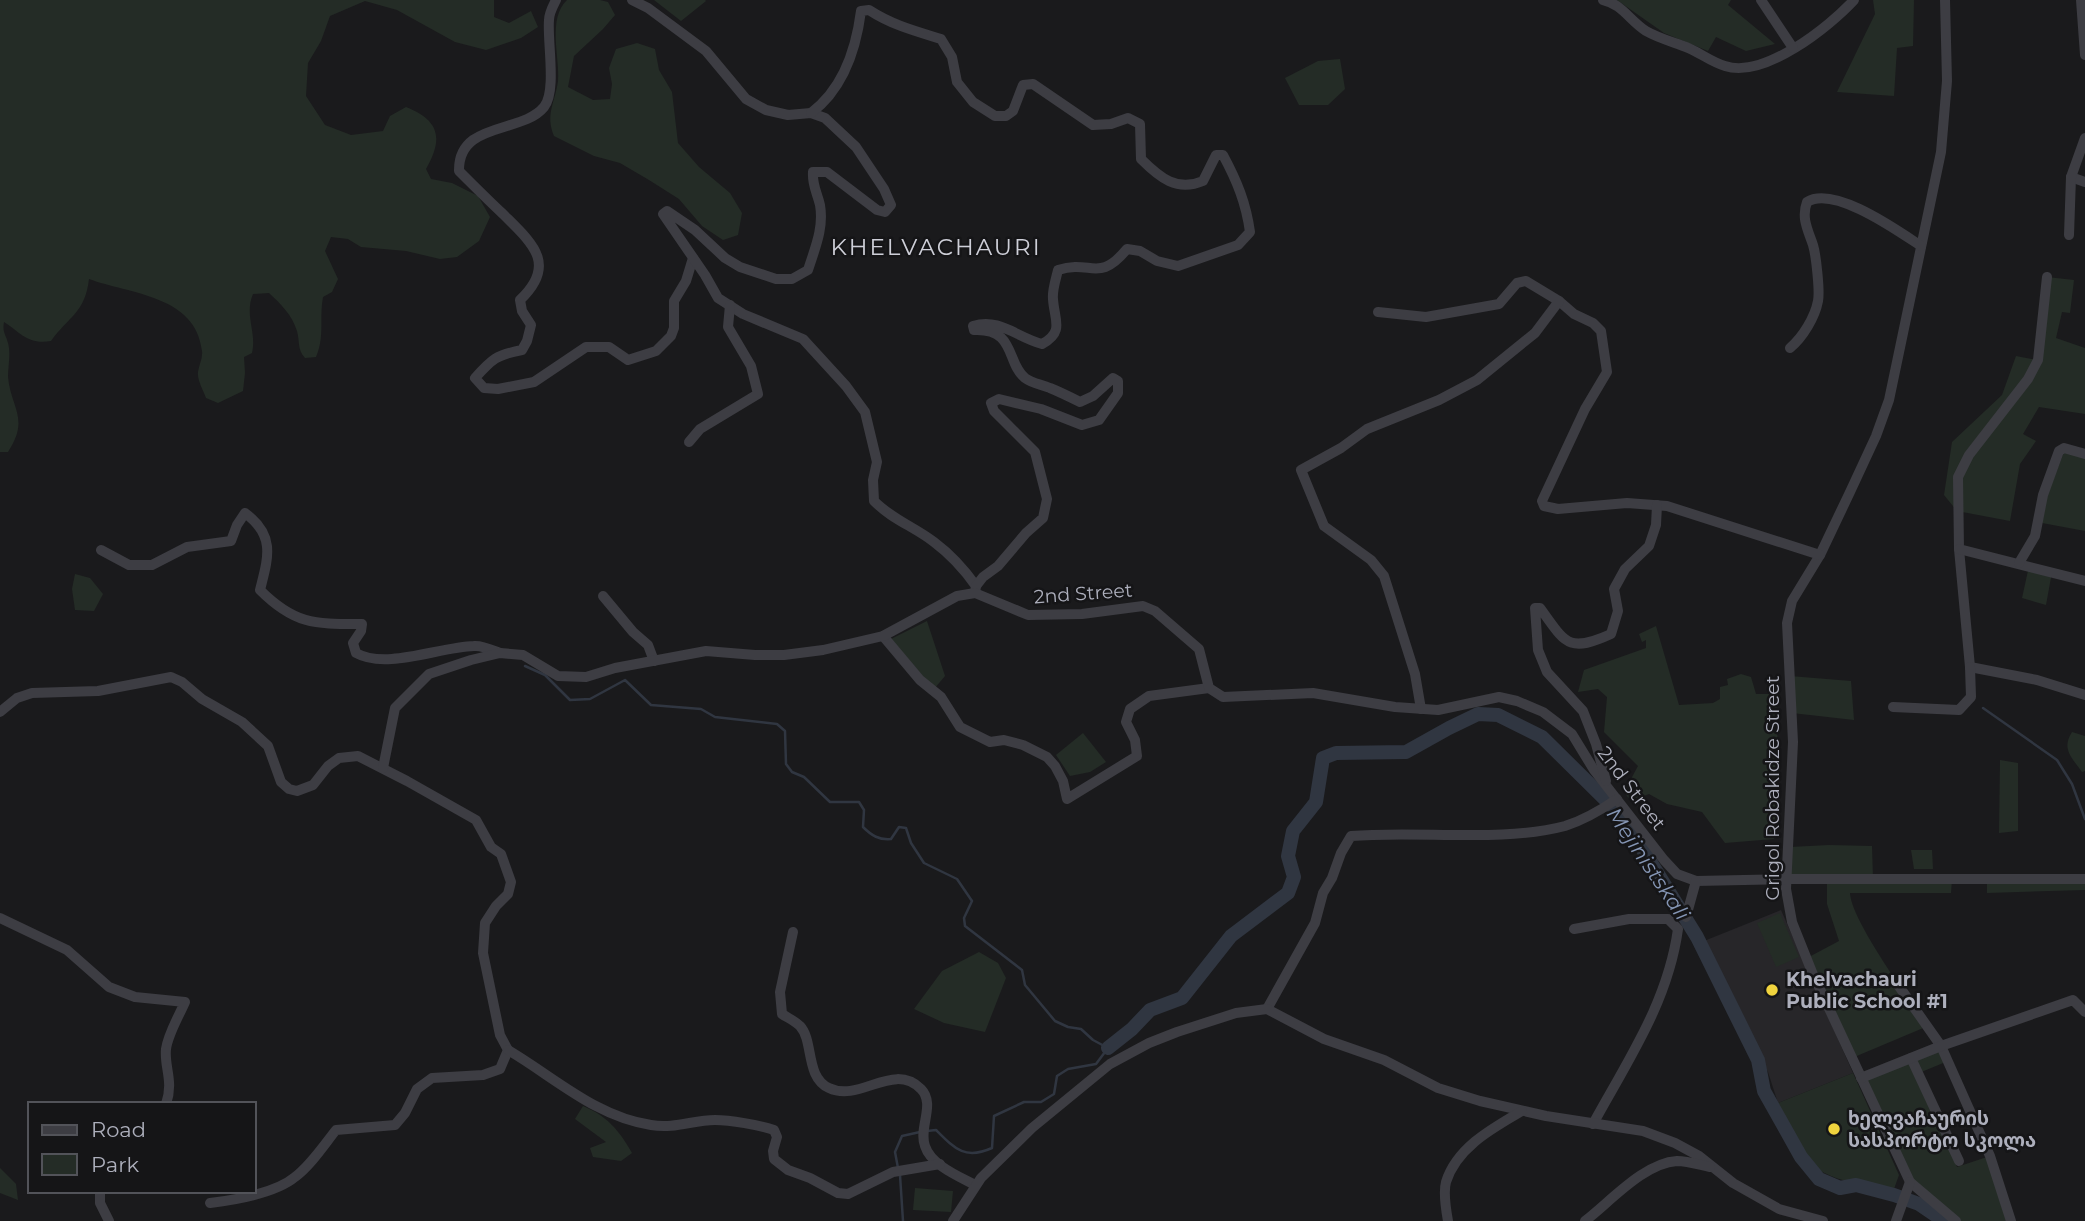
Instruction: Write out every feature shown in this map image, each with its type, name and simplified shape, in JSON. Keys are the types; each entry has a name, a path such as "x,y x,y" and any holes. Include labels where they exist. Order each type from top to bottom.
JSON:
{"street":[{"path":"556,0 548,17 550,91 545,106 526,120 485,132 467,147 459,159 460,171 532,243 540,265 533,288 520,300 522,311 531,325 522,350 492,358 475,378 484,388 498,389 534,382 586,347 609,346 628,360 656,351 671,336 674,328 674,301 686,281 694,258"},
{"path":"632,0 648,8 706,51 746,99 766,110 788,115 811,113 825,118 856,147 884,189 891,205 885,212 877,210 827,172 813,172 812,183 820,203 822,228 808,270 792,279 776,279 740,267 725,258 695,230 667,211 663,214 718,298 743,314 803,339 837,373 865,412 877,462 873,480 874,501 888,515 932,540 961,566 975,589"},
{"path":"1603,0 1621,7 1646,31 1726,66 1749,69 1782,56 1835,21 1854,0"},
{"path":"1760,0 1793,48"},
{"name":"Grigol Robakidze Street","path":"1945,0 1947,81 1941,152 1889,400 1876,436 1820,555 1792,601 1787,624 1793,742 1787,879 1788,907 1792,922 1908,1186 1956,1221"},
{"path":"2081,0 2085,55"},
{"path":"101,550 129,565 152,565 187,547 231,541 245,513 256,522 266,537 268,556 260,590 275,606 304,621 362,624 353,643 355,653 366,659 396,658 477,645 500,653 523,655 558,677 586,677 615,668 706,651 784,655 833,649 883,636 975,589 983,577 998,566 1026,533 1043,518 1047,499 1035,452 994,411 991,402 999,399 1041,409 1082,425 1100,420 1118,393 1118,382 1113,378 1093,396 1080,402 1033,383 1022,375 1010,349 997,334 974,330 973,326 987,322 999,325 1042,344 1052,339 1058,328 1052,296 1058,270 1070,266 1098,270 1113,265 1126,249 1140,251 1157,261 1178,266 1238,245 1250,232 1247,210 1238,184 1223,155 1216,155 1203,181 1189,187 1175,184 1151,169 1141,159 1140,124 1128,118 1111,124 1093,125 1032,83 1023,85 1013,111 1006,116 995,116 973,102 957,82 952,57 941,39 900,27 869,9 861,11 858,36 846,68 826,102 811,113"},
{"path":"2069,235 2071,177 2085,138"},
{"path":"2071,177 2085,182"},
{"path":"1790,348 1801,339 1819,300 1813,246 1805,227 1804,209 1807,202 1818,199 1875,215 1921,246"},
{"path":"1893,707 1959,710 1971,697 1959,550 1958,477 1969,455 2028,379 2038,360 2047,277"},
{"path":"1378,313 1426,317 1499,304 1517,283 1526,281 1573,314 1593,323 1601,331 1607,372 1574,432 1542,501 1544,506 1558,509 1627,503 1667,506 1820,555"},
{"path":"1421,709 1415,674 1384,576 1371,560 1324,526 1301,470 1341,448 1367,429 1439,400 1477,380 1535,333 1559,302"},
{"path":"689,442 701,429 758,394 751,366 728,327 730,306"},
{"path":"2019,563 2035,536 2043,495 2059,451 2064,448 2085,454"},
{"path":"1608,787 1583,710 1547,672 1538,650 1535,608 1540,608 1564,640 1574,645 1595,641 1611,634 1618,611 1614,589 1625,569 1649,546 1656,526 1657,505"},
{"path":"1959,550 2085,581"},
{"name":"2nd Street","path":"975,589 1028,615 1082,614 1143,606 1155,611 1199,649 1209,688 1223,697 1313,692 1421,709 1455,708 1499,697 1517,701 1543,712 1572,734 1614,800 1676,874 1696,881"},
{"path":"603,596 633,632 648,645 654,661"},
{"path":"883,636 912,671 941,697 960,727 989,741 1004,740 1023,745 1047,757 1063,781 1067,799 1137,756 1135,740 1126,722 1130,709 1149,696 1209,688"},
{"path":"383,768 395,708 413,689 429,674 500,653"},
{"path":"1970,667 2037,680 2085,695"},
{"path":"0,712 17,698 32,693 98,691 171,677 242,722 268,746 281,782 289,789 297,791 313,785 328,766 339,758 358,756 383,768 476,820 491,847 501,854 511,882 508,894 485,923 483,953 500,1035 508,1050 594,1106 626,1119 651,1125 682,1126 715,1120 774,1130 778,1137 772,1151 774,1160 788,1170 838,1193 848,1194 893,1172 940,1164"},
{"path":"1267,1009 1315,923 1322,893 1332,878 1341,853 1351,836 1384,833 1517,833 1565,826 1602,809 1614,800"},
{"path":"1686,917 1696,881 2085,879"},
{"path":"0,918 67,950 109,987 135,997 185,1002 166,1049 169,1073 167,1102"},
{"path":"1574,929 1629,919 1668,919 1678,929 1674,957 1651,1021 1593,1124"},
{"path":"793,932 780,992 782,1014 802,1028 814,1072 827,1087 844,1092 858,1090 875,1082 902,1078 918,1086 926,1094 927,1102 925,1148 940,1164 975,1185"},
{"path":"1896,982 1941,1046 1990,1156 2011,1221"},
{"path":"1861,1078 1941,1046 2073,1000 2085,1012"},
{"path":"953,1221 975,1185 1032,1128 1110,1064 1149,1043 1177,1032 1236,1013 1267,1009 1324,1040 1384,1060 1438,1088 1522,1111 1643,1131 1665,1139 1699,1156 1733,1184 1779,1209 1823,1221"},
{"path":"210,1203 261,1193 295,1178 337,1130 395,1125 405,1113 417,1089 432,1078 483,1075 499,1069 508,1050"},
{"path":"1911,1058 1959,1161"},
{"path":"1448,1221 1445,1184 1455,1163 1483,1134 1522,1111"},
{"path":"1585,1221 1659,1164 1680,1161 1710,1167"},
{"path":"1897,1217 1908,1186"},
{"path":"100,1193 100,1203 109,1221"}],"shaded area":[{"name":"Khelvachauri Public School #1","path":"1781,910 1853,1073 1778,1103 1768,1072 1704,941"}],"green space":[{"path":"0,0 494,0 494,17 509,23 531,11 538,27 521,38 486,50 455,42 397,10 365,1 330,16 321,41 308,63 306,96 325,125 351,135 383,131 390,116 406,107 426,118 432,124 436,139 432,158 426,169 431,179 452,183 478,196 490,217 479,241 457,257 440,259 406,251 361,247 348,239 331,237 325,251 338,279 332,292 323,297 320,342 316,357 305,358 302,355 295,325 278,301 269,293 253,294 250,309 253,345 252,353 244,357 243,391 218,403 206,398 200,385 198,372 202,351 197,332 187,318 158,300 89,279 80,307 51,341 31,340 4,322 9,351 8,377 18,430 8,452 0,452"},
{"path":"567,0 608,2 615,15 574,56 568,87 593,100 610,99 612,84 609,68 616,49 637,43 655,49 659,70 672,92 678,143 699,167 730,193 742,213 738,235 723,240 702,226 679,199 649,180 620,163 594,156 554,136 550,121 558,81 557,17"},
{"path":"654,0 705,0 706,1 681,21"},
{"path":"1617,0 1731,0 1728,5 1775,44 1746,51 1716,37 1708,51 1664,33"},
{"path":"1873,0 1914,0 1913,46 1897,48 1894,96 1837,92 1875,14"},
{"path":"1340,59 1345,89 1328,105 1299,105 1285,78 1318,61"},
{"path":"2047,277 2074,280 2070,313 2062,312 2056,338 2085,348 2085,414 2039,407 2023,434 2036,441 2020,464 2010,521 1957,511 1944,495 1952,442 2002,395 2016,356 2037,360"},
{"path":"2064,452 2085,457 2085,531 2042,523 2047,496"},
{"path":"2029,566 2052,572 2046,605 2022,598"},
{"path":"75,574 90,578 103,594 94,611 75,610 72,589"},
{"path":"927,621 945,676 934,689 891,639"},
{"path":"1656,626 1679,705 1713,703 1720,699 1720,687 1728,685 1727,679 1741,674 1751,677 1756,694 1776,694 1778,756 1774,839 1725,843 1702,812 1667,804 1649,794 1631,801 1624,792 1638,766 1604,732 1607,697 1598,689 1578,692 1584,670 1646,648 1646,640 1642,642 1639,634"},
{"path":"1790,676 1851,681 1854,720 1792,713"},
{"path":"2072,732 2085,736 2085,771 2082,772 2068,748"},
{"path":"1083,733 1106,762 1090,772 1070,776 1056,755"},
{"path":"2000,760 2018,763 2018,831 1999,833"},
{"path":"1872,846 1873,878 1952,879 1951,893 1850,893 1860,922 1870,940 1928,1026 1852,1058 1807,958 1839,941 1827,904 1827,879 1787,879 1790,847"},
{"path":"1911,850 1932,850 1933,869 1914,869"},
{"path":"1987,879 2085,879 2085,890 1987,893"},
{"path":"1780,913 1799,957 1776,967 1757,923"},
{"path":"979,952 998,963 1006,978 985,1032 944,1023 914,1009 942,971"},
{"path":"1941,1046 1948,1061 1919,1073 1957,1167 1990,1156 2011,1221 1956,1221 1910,1182 1862,1078"},
{"name":"ხელვაჩაურის სასპორტო სკოლა","path":"1853,1073 1899,1175 1894,1189 1843,1180 1818,1170 1801,1152 1778,1103"},
{"path":"583,1106 612,1125 632,1153 621,1161 593,1157 590,1148 606,1142 575,1119"},
{"path":"0,1168 16,1184 18,1200 0,1193"},
{"path":"915,1188 953,1191 951,1212 913,1210"}],"waterway":[{"path":"525,666 545,675 570,700 590,699 625,680 651,705 701,709 715,717 777,724 785,731 786,764 792,772 804,777 830,802 859,802 864,810 863,827 876,837 891,839 899,827 906,828 911,843 924,863 957,879 972,901 964,918 965,926 1022,970 1025,985 1055,1021 1081,1029 1108,1048 1096,1064 1068,1069 1057,1076 1054,1094 1041,1102 1024,1102 994,1116 992,1148 967,1153 949,1143 936,1130 927,1131"},
{"path":"1983,708 2057,760 2072,784 2085,819"},
{"name":"Mejinistskali","path":"1108,1048 1150,1010 1182,998 1231,936 1288,893 1294,877 1288,856 1293,831 1316,802 1323,758 1336,753 1406,752 1478,714 1498,715 1542,737 1622,816 1697,937 1758,1060 1764,1091 1801,1157 1819,1179 1840,1188 1856,1185 1894,1195 1919,1204 1944,1221"},
{"path":"898,1168 895,1152 902,1136 920,1132"},
{"path":"900,1175 903,1221"}],"place":[{"name":"Khelvachauri Public School #1","path":"1772,990"},
{"name":"ხელვაჩაურის სასპორტო სკოლა","path":"1834,1129"}],"district":[{"name":"KHELVACHAURI","path":"936,247"}]}
